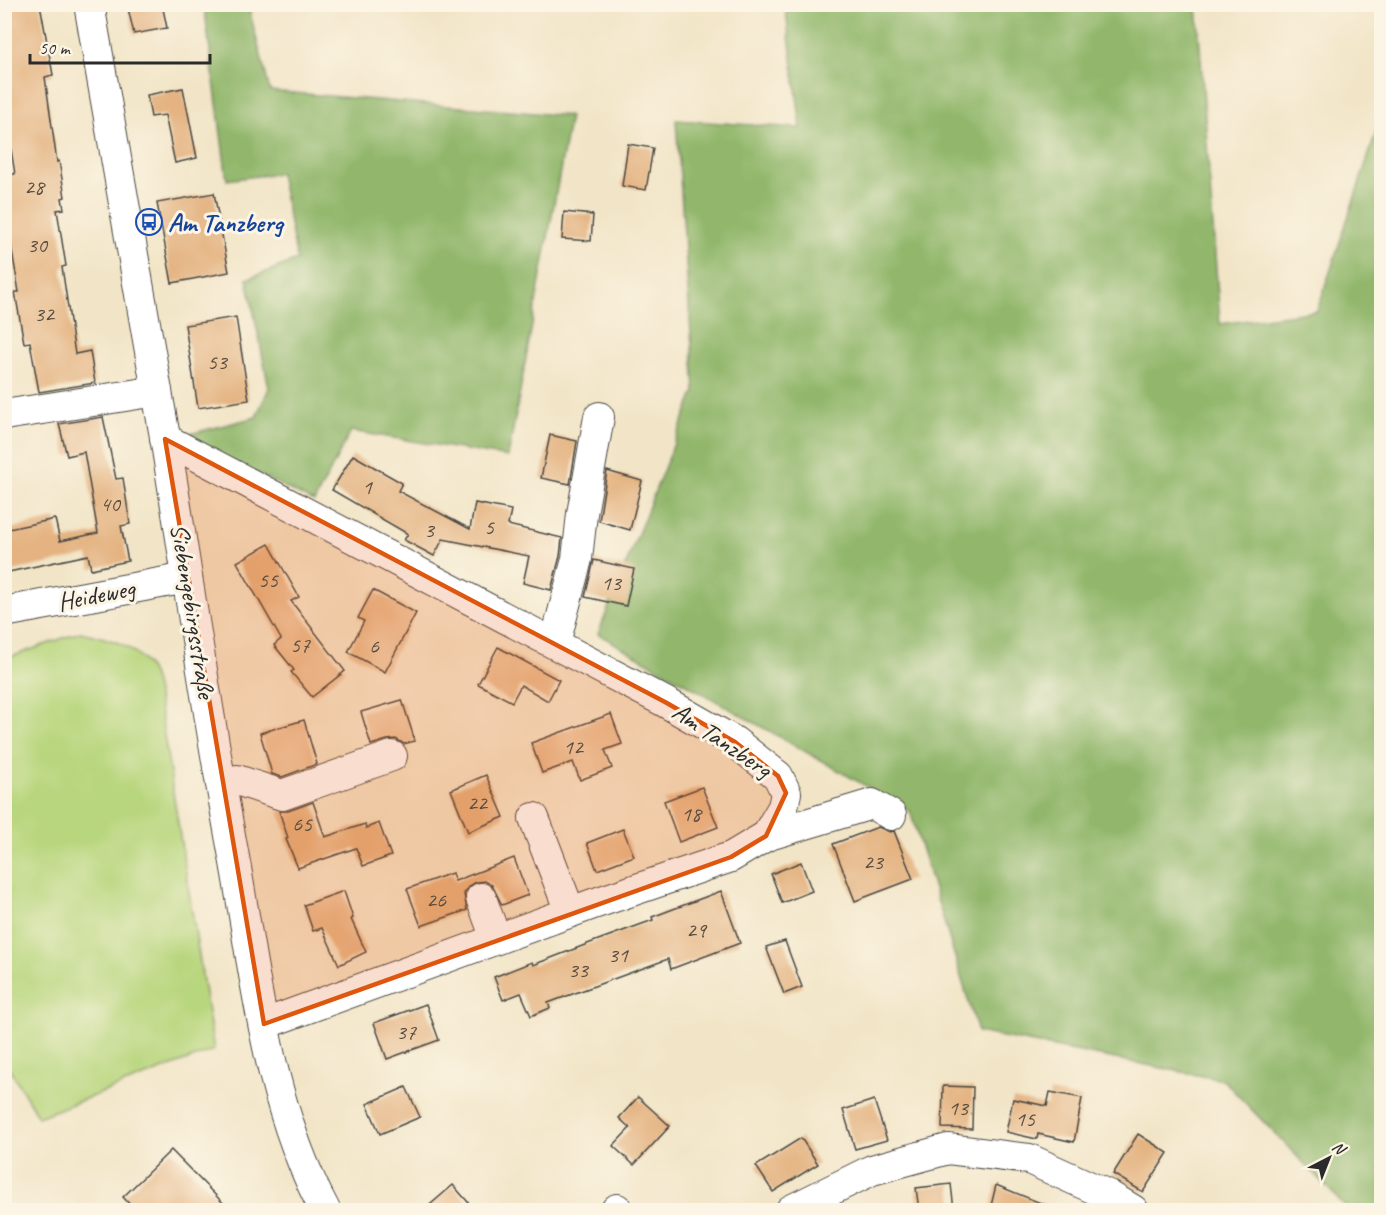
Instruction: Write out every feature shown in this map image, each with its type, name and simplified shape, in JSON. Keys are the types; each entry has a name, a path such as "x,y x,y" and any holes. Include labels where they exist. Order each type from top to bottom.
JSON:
{"street":[{"name":"Siebengebirgsstraße","path":"89,4 157,391 249,948 264,1024 291,1136 325,1210"},
{"path":"4,415 157,391"},
{"path":"555,644 577,559 582,514 600,417"},
{"name":"Am Tanzberg","path":"165,439 665,702 735,742 778,776 786,793 783,807 766,836 731,857 570,912 264,1024"},
{"name":"Heideweg","path":"4,612 187,578"},
{"path":"221,783 237,780 282,795 392,756"},
{"path":"766,836 872,804 891,815"},
{"path":"534,818 570,912"},
{"path":"481,898 496,939"},
{"path":"791,1210 872,1170 948,1149 1029,1159 1108,1195 1133,1210"}],"highlighted area":[{"path":"165,439 665,702 735,742 778,776 786,793 766,836 731,857 264,1024"}],"green space":[{"path":"204,5 248,5 270,91 570,116 508,457 351,431 314,502 182,436 256,417 269,388 247,279 297,260 280,173 227,180"},
{"path":"785,5 1197,5 1220,324 1317,311 1381,118 1381,1210 1349,1210 1223,1080 978,1032 910,811 598,634 695,391 676,120 801,128"},
{"path":"80,632 122,644 139,656 154,679 214,1050 38,1117 5,1061 5,659"}],"building":[{"path":"40,4 53,75 45,77 57,162 59,161 65,197 62,198 64,209 57,210 66,266 62,267 75,354 90,351 95,383 39,392 30,342 24,343 15,292 19,292 4,203 4,176 15,174 4,106 4,9"},
{"path":"127,4 162,4 167,28 134,34"},
{"path":"183,88 197,158 175,163 165,115 151,117 147,95"},
{"path":"628,144 653,148 646,190 622,186"},
{"path":"214,193 229,272 172,283 157,203"},
{"path":"564,212 593,215 591,241 562,239"},
{"path":"236,317 249,400 198,408 185,325"},
{"path":"103,417 116,479 123,478 130,524 121,526 128,561 91,569 88,555 4,573 4,530 55,519 60,541 98,533 84,452 67,456 59,424"},
{"path":"550,435 577,441 570,484 541,478"},
{"path":"353,455 402,483 398,491 470,529 475,503 511,510 508,525 562,538 551,590 523,583 529,556 443,539 434,556 404,540 408,534 332,490"},
{"path":"607,471 642,481 630,530 599,521"},
{"path":"269,544 299,597 291,601 345,671 312,697 291,672 294,670 274,645 281,639 237,562"},
{"path":"594,560 634,569 626,606 585,597"},
{"path":"373,590 416,613 385,672 348,652 364,621 358,618"},
{"path":"498,647 559,680 548,701 521,685 512,702 478,684"},
{"path":"402,700 415,741 404,744 396,739 371,745 361,712"},
{"path":"611,714 622,744 605,750 612,768 580,780 573,762 542,773 531,743"},
{"path":"304,720 317,764 282,777 272,774 260,733"},
{"path":"486,775 504,817 468,832 451,790"},
{"path":"702,787 718,827 679,842 664,801"},
{"path":"313,802 325,837 365,824 366,828 379,823 391,856 363,866 356,848 298,868 286,839 288,838 279,811 288,811"},
{"path":"878,827 890,832 894,831 913,879 855,901 833,844"},
{"path":"623,829 634,856 597,870 587,843"},
{"path":"514,858 528,895 502,905 492,885 485,881 476,882 468,887 464,894 467,910 421,926 407,889 452,873 455,881"},
{"path":"801,862 812,891 782,903 771,874"},
{"path":"344,891 353,918 351,919 366,952 339,965 322,928 313,931 304,905"},
{"path":"721,891 740,943 671,969 668,959 548,1003 550,1008 531,1016 521,993 503,1000 494,977 532,962 533,965 653,920 652,917"},
{"path":"785,941 802,987 784,994 766,947"},
{"path":"426,1004 439,1040 387,1059 374,1023"},
{"path":"943,1086 973,1087 972,1129 942,1128"},
{"path":"406,1087 420,1117 380,1134 367,1104"},
{"path":"1050,1092 1082,1098 1074,1142 1038,1134 1037,1139 1006,1132 1013,1099 1047,1106"},
{"path":"638,1097 670,1126 634,1165 613,1146 630,1128 619,1118"},
{"path":"874,1100 887,1140 855,1149 843,1110"},
{"path":"1138,1134 1168,1153 1143,1192 1113,1174"},
{"path":"801,1138 818,1164 773,1192 756,1166"},
{"path":"171,1150 230,1210 135,1210 123,1197"},
{"path":"951,1184 954,1210 919,1210 916,1188"},
{"path":"453,1185 475,1210 424,1210"},
{"path":"996,1185 1058,1210 990,1210"}],"place":[{"name":"Am Tanzberg","path":"149,222"}]}
